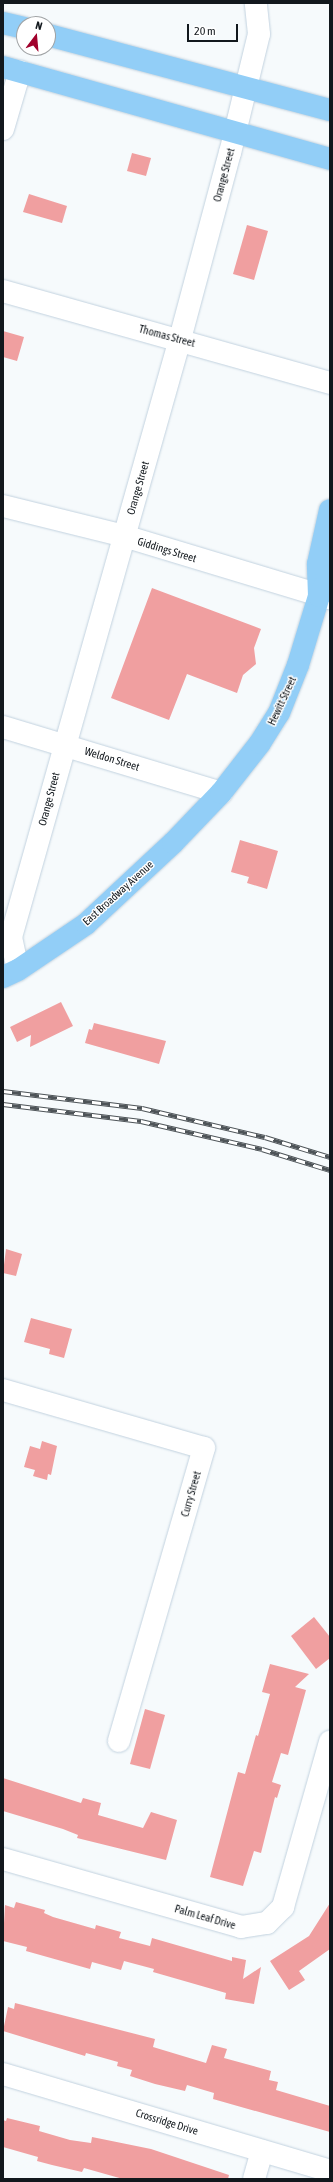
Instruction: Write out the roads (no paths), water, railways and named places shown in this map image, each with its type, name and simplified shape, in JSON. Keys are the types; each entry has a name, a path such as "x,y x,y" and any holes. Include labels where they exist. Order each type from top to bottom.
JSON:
{"main road":[{"path":"3,23 16,26"},
{"path":"56,37 330,110"},
{"path":"11,69 330,159"},
{"name":"Hewitt Street","path":"325,597 318,564 330,510"},
{"name":"Hewitt Street","path":"221,793 260,743 279,713 325,597 330,576"},
{"name":"East Broadway Avenue","path":"8,969 86,924 173,843 221,793"}],"street":[{"name":"Orange Street","path":"8,969 11,937 64,744 180,339 235,133 259,34 256,3"},
{"path":"3,129 11,69"},
{"name":"Thomas Street","path":"3,291 180,339 330,382"},
{"name":"Giddings Street","path":"3,506 124,536 325,597"},
{"name":"Weldon Street","path":"3,727 64,744 221,793"},
{"name":"Curry Street","path":"3,1390 204,1448 119,1741"},
{"name":"Palm Leaf Drive","path":"3,1859 241,1927 267,1923 283,1907 330,1742"},
{"name":"Crossridge Drive","path":"3,2074 138,2112 330,2171"},
{"path":"254,2179 262,2151"}],"railway":[{"path":"3,1091 142,1108 265,1137 330,1157"},
{"path":"3,1104 141,1121 262,1149 330,1170"}]}
